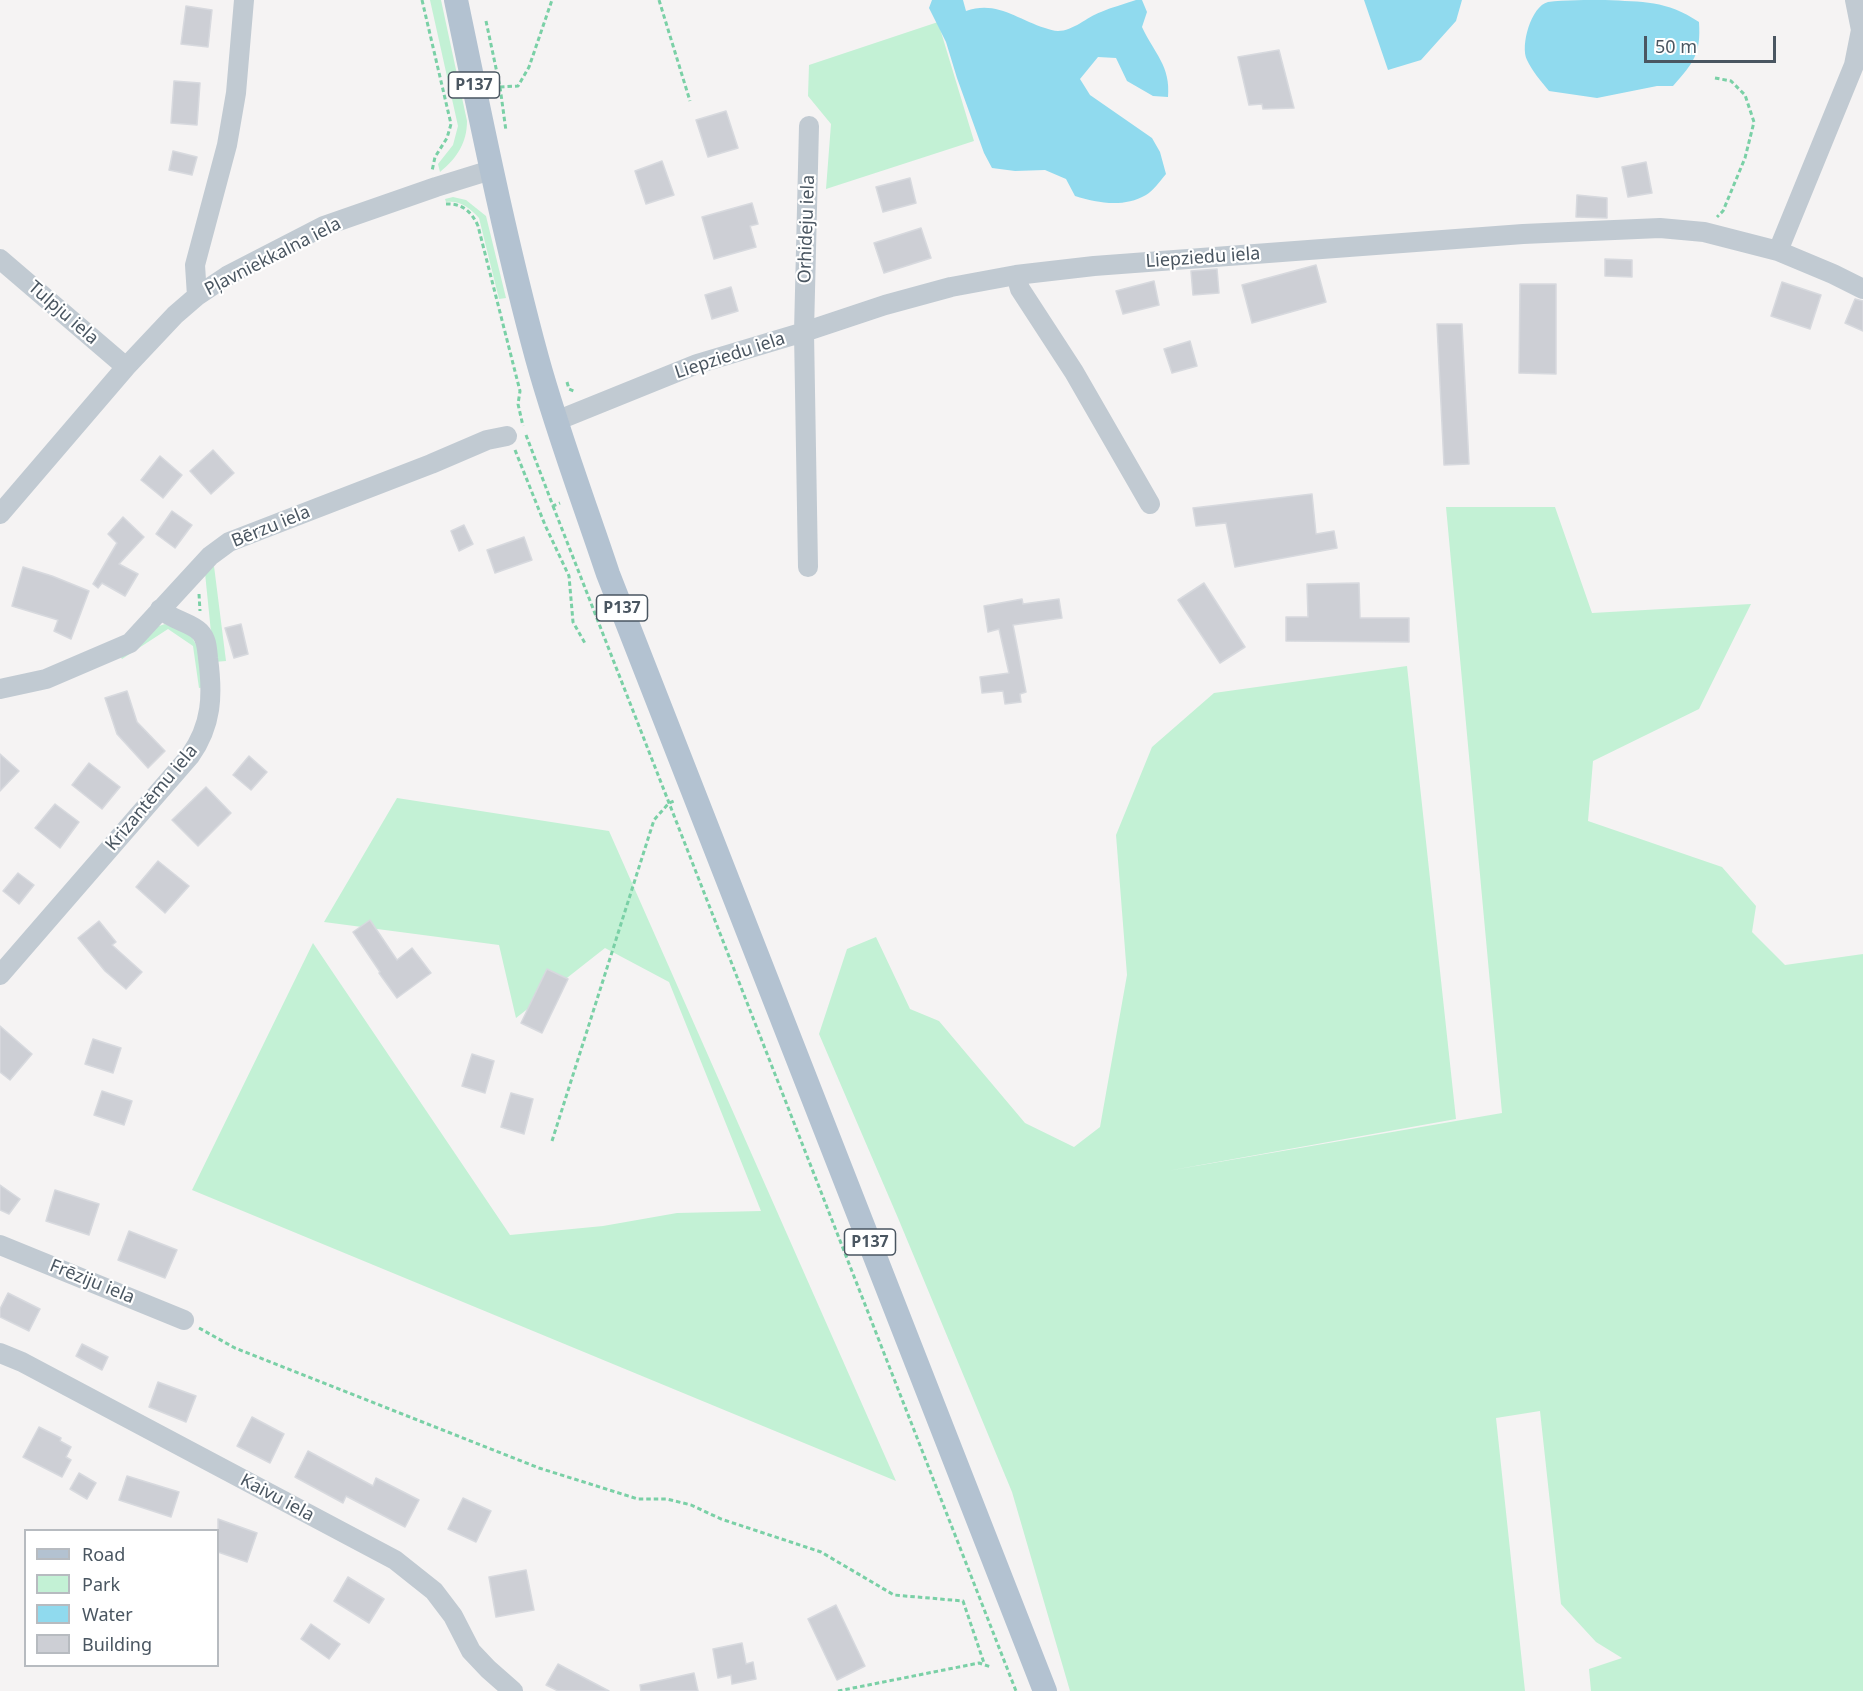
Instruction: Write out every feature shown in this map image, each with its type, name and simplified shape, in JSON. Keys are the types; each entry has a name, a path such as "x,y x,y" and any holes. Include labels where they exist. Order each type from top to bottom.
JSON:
{"main road":[{"name":"P137","path":"456,0 491,170 522,298 556,421 608,573 1045,1691"}],"street":[{"path":"197,296 195,265 227,145 236,93 244,0"},
{"path":"1778,251 1854,64 1861,30 1855,0"},
{"name":"Orhideju iela","path":"808,567 804,332 809,126"},
{"name":"Pļavniekkalna iela","path":"0,514 126,368 175,315 197,296 227,276 324,226 491,170"},
{"name":"Liepziedu iela","path":"556,421 697,364 885,305 951,287 1016,275 1094,266 1523,234 1660,228 1704,232 1778,251 1833,274 1863,290"},
{"name":"Tulpju iela","path":"0,259 126,368"},
{"path":"1016,275 1020,289 1074,372 1150,504"},
{"name":"Bērzu iela","path":"0,689 46,679 130,643 199,567 229,542 487,440 507,436"},
{"path":"160,609 168,616 200,631"},
{"name":"Krizantēmu iela","path":"0,975 190,756 201,740 209,712 211,683 206,641 200,631"},
{"name":"Frēziju iela","path":"0,1245 184,1320"},
{"name":"Kaivu iela","path":"0,1353 395,1560 434,1591 453,1616 471,1651 488,1670 513,1691"}],"path":[{"path":"422,0 451,124 447,138 435,157 432,168 436,187 442,204 454,204 466,209 473,215 478,226 520,391 519,416 1016,1691"},
{"path":"500,87 518,87 529,67 552,0"},
{"path":"659,0 690,100"},
{"path":"486,21 500,87 507,135"},
{"path":"1704,232 1723,211 1745,158 1754,122 1745,95 1731,81 1715,78"},
{"path":"566,379 569,388 587,398 590,408"},
{"path":"507,436 569,576 573,622 586,645"},
{"path":"553,506 560,503"},
{"path":"199,567 200,631"},
{"path":"552,1141 654,820 669,803 694,793"},
{"path":"184,1320 235,1348 539,1468 638,1499 668,1499 691,1505 721,1519 821,1552 894,1595 963,1601 984,1663"},
{"path":"838,1691 984,1663 992,1667"}],"green space":[{"path":"430,0 441,0 467,121 467,129 460,150 440,172 438,164 453,145 458,126"},
{"path":"938,22 974,141 826,189 831,124 808,96 809,65"},
{"path":"453,197 466,200 486,216 506,298 499,299 479,218 456,202 446,202 445,199"},
{"path":"1446,507 1555,507 1592,613 1751,604 1699,709 1593,761 1588,821 1722,867 1756,906 1752,932 1785,965 1863,954 1863,1691 1591,1691 1589,1669 1622,1658 1596,1642 1561,1604 1540,1411 1496,1418 1525,1691 1070,1691 1012,1492 819,1034 847,949 876,937 910,1009 939,1021 1025,1123 1074,1147 1100,1127 1127,975 1116,835 1152,747 1214,693 1407,666 1456,1119 1167,1171 1502,1113"},
{"path":"214,566 226,661 214,662 205,573"},
{"path":"165,624 190,634 198,648 205,687 199,688 193,646 168,629 122,659 120,656 156,627"},
{"path":"397,798 609,831 896,1481 192,1190 313,943 510,1235 603,1226 677,1213 761,1211 669,982 605,948 516,1018 499,945 324,922"}],"water":[{"path":"932,0 963,0 966,11 977,8 997,9 1058,31 1069,29 1096,14 1142,0 1147,12 1142,27 1164,68 1168,97 1153,96 1127,81 1116,58 1098,57 1080,79 1090,95 1152,138 1160,152 1166,174 1146,195 1128,202 1110,203 1075,196 1066,179 1045,170 1015,171 992,168 984,153 946,42 929,8"},
{"path":"1364,0 1462,0 1456,21 1421,60 1388,70"},
{"path":"1605,0 1654,3 1676,10 1699,22 1699,42 1695,57 1673,86 1657,86 1597,98 1549,91 1540,80 1525,54 1528,27 1537,11 1548,2"}],"building":[{"path":"186,6 212,10 208,47 181,44"},
{"path":"1279,50 1294,108 1263,109 1262,104 1249,105 1238,57"},
{"path":"174,81 200,83 197,125 171,123"},
{"path":"726,111 738,148 708,157 696,120"},
{"path":"173,151 197,157 192,175 169,170"},
{"path":"662,161 674,195 646,204 635,171"},
{"path":"1646,162 1652,193 1628,197 1622,167"},
{"path":"910,178 916,203 883,212 876,187"},
{"path":"1577,195 1607,198 1607,218 1576,217"},
{"path":"752,203 758,224 750,226 756,247 714,259 702,217"},
{"path":"921,228 931,258 884,273 874,243"},
{"path":"1605,259 1632,260 1632,277 1605,276"},
{"path":"1316,265 1326,302 1252,323 1242,285"},
{"path":"1217,269 1219,293 1193,295 1191,271"},
{"path":"1154,281 1159,305 1123,314 1116,291"},
{"path":"1782,282 1821,295 1810,329 1771,316"},
{"path":"1520,284 1556,284 1556,374 1519,373"},
{"path":"731,287 738,311 712,319 705,295"},
{"path":"1855,299 1863,301 1863,331 1845,323"},
{"path":"1437,324 1462,324 1469,464 1444,465"},
{"path":"1190,341 1197,366 1172,373 1164,349"},
{"path":"213,450 234,473 211,494 190,471"},
{"path":"160,456 182,475 163,498 141,480"},
{"path":"1312,494 1316,534 1334,531 1337,548 1235,567 1226,523 1196,526 1193,508"},
{"path":"172,511 192,525 175,548 156,534"},
{"path":"123,517 144,537 119,564 138,574 125,596 102,583 98,588 93,584 117,543 108,534"},
{"path":"464,525 473,544 459,551 451,531"},
{"path":"524,537 532,560 495,573 487,550"},
{"path":"23,567 89,591 71,639 54,631 58,620 12,606"},
{"path":"1204,583 1245,647 1220,663 1178,600"},
{"path":"1359,583 1360,618 1409,618 1409,642 1286,641 1286,617 1308,617 1307,584"},
{"path":"1022,599 1023,604 1059,599 1062,618 1013,625 1026,692 1020,694 1021,702 1005,704 1003,691 982,693 980,677 1009,673 999,629 988,632 984,606"},
{"path":"241,624 248,654 234,658 225,628"},
{"path":"127,691 137,722 165,751 148,768 117,734 105,698"},
{"path":"0,754 19,771 0,791"},
{"path":"249,756 267,772 251,790 233,775"},
{"path":"89,763 120,787 102,809 72,785"},
{"path":"206,787 231,813 198,846 172,820"},
{"path":"55,804 79,822 60,848 35,828"},
{"path":"158,861 189,886 165,913 136,887"},
{"path":"18,873 34,885 19,904 3,891"},
{"path":"370,920 397,960 412,948 431,973 397,998 353,932"},
{"path":"99,921 116,942 112,945 142,972 126,989 105,971 78,938"},
{"path":"547,969 568,979 542,1033 521,1023"},
{"path":"0,1026 32,1054 10,1080 0,1072"},
{"path":"93,1039 121,1048 113,1073 85,1064"},
{"path":"472,1054 494,1061 485,1093 462,1086"},
{"path":"102,1091 132,1101 124,1125 94,1115"},
{"path":"511,1093 533,1099 524,1134 501,1127"},
{"path":"0,1185 20,1199 9,1214 0,1210"},
{"path":"55,1190 99,1204 89,1235 46,1221"},
{"path":"129,1231 177,1250 165,1278 118,1260"},
{"path":"8,1293 40,1309 29,1331 0,1317 0,1309"},
{"path":"82,1344 108,1357 102,1370 76,1356"},
{"path":"158,1382 196,1396 186,1422 149,1407"},
{"path":"252,1417 284,1434 270,1463 237,1446"},
{"path":"39,1427 61,1438 60,1441 71,1447 66,1457 71,1460 62,1477 23,1457"},
{"path":"308,1451 373,1486 376,1478 419,1500 405,1527 346,1496 343,1503 295,1477"},
{"path":"79,1473 96,1483 87,1499 70,1489"},
{"path":"127,1476 179,1492 171,1517 119,1500"},
{"path":"463,1498 491,1511 476,1542 448,1529"},
{"path":"218,1519 257,1533 247,1562 219,1552"},
{"path":"526,1570 534,1610 496,1617 489,1577"},
{"path":"348,1577 384,1599 369,1623 334,1601"},
{"path":"836,1605 865,1666 837,1680 808,1619"},
{"path":"311,1624 340,1644 329,1659 301,1639"},
{"path":"742,1643 746,1664 753,1662 756,1679 732,1684 731,1675 718,1678 713,1649"},
{"path":"558,1664 609,1691 558,1691 546,1685"},
{"path":"694,1673 698,1691 641,1691 640,1685"}]}
